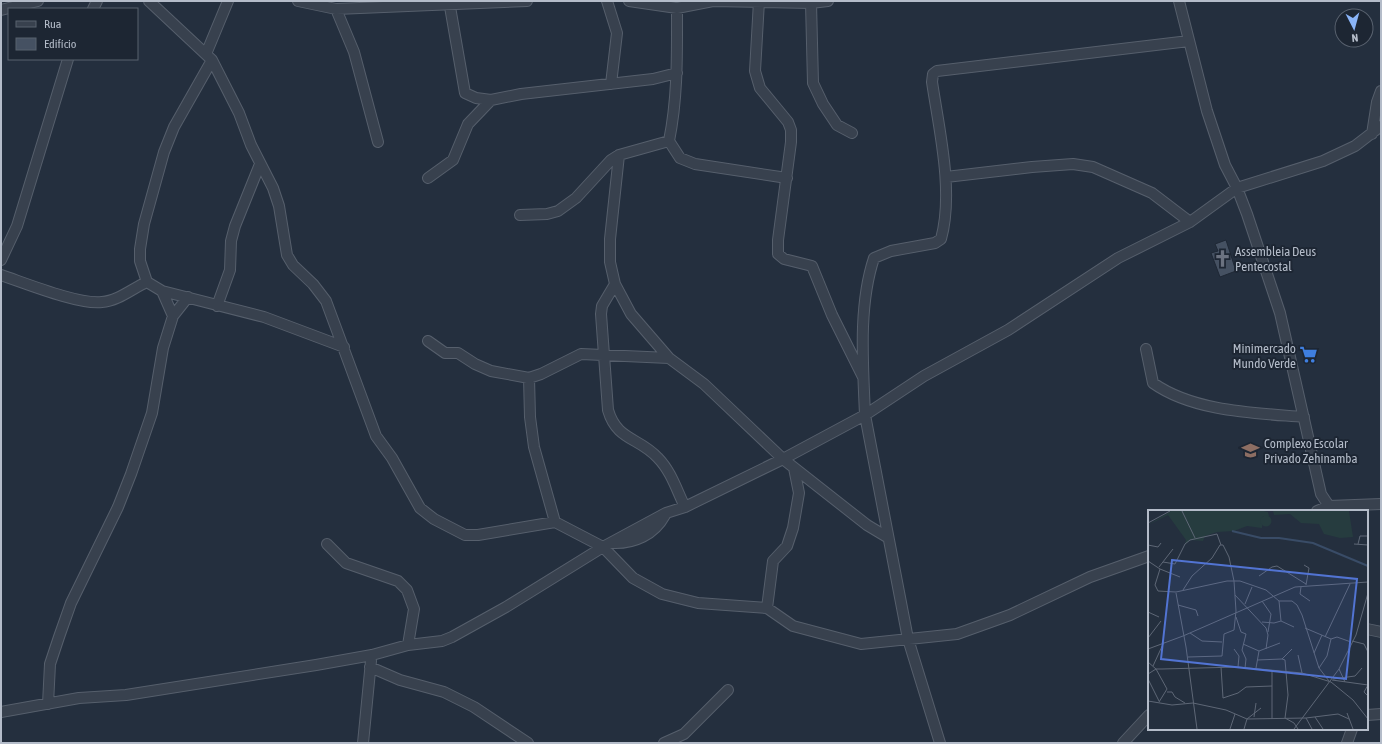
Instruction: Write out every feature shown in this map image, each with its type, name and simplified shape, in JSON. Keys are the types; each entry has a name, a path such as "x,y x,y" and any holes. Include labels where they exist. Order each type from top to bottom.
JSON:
{"street":[{"path":"10,8 38,1"},
{"path":"149,1 209,57 239,113 251,145 273,188 280,206 288,256 293,265 313,284 326,301 376,436 407,482 420,508 434,519 465,535 478,535 555,522 607,545 633,578 662,594 698,603 767,608 793,626 861,644 957,634 1010,615 1090,578 1148,556"},
{"path":"228,1 209,57 174,127 164,152 144,224 140,249 140,262 147,282 162,291 264,317 344,347"},
{"path":"298,1 336,9 449,3 527,1"},
{"path":"607,1 617,34 611,84"},
{"path":"629,1 677,8 712,1 811,3 828,1"},
{"path":"759,1 756,71 760,88 785,118 791,130 787,178 778,240 778,254 784,259 812,266 832,315 864,379"},
{"path":"1179,1 1207,111 1225,165 1237,188 1280,313 1321,494 1329,506"},
{"path":"449,3 465,93 476,98 491,100 521,94 653,78 676,73"},
{"path":"811,3 813,83 823,104 837,125 852,134"},
{"path":"677,8 676,73 669,141 680,158 694,164 787,178"},
{"path":"336,9 354,52 378,142"},
{"path":"940,743 908,639 865,415 864,379 864,308 869,274 874,258 891,251 935,242 941,239 944,228 946,177 932,82 933,74 937,71 1189,42"},
{"path":"1,260 18,226 65,61"},
{"path":"1372,134 1381,91"},
{"path":"428,178 454,160 468,124 491,100"},
{"path":"1,712 79,698 141,692 372,655 408,645 442,641 452,637 506,607 607,545 627,543 652,531 661,522 666,513 685,507 783,459 865,415 924,376 1008,330 1118,258 1190,222 1237,188 1323,161 1355,146 1381,126"},
{"path":"520,215 547,214 558,211 576,198 611,160 619,155 669,141"},
{"path":"619,155 610,239 610,262 615,284 631,314 669,358 704,384 783,459 867,525 888,537"},
{"path":"218,306 230,270 231,241 235,226 260,164"},
{"path":"946,177 1073,164 1093,167 1152,193 1190,222"},
{"path":"1,275 86,301 102,302 114,299 147,282"},
{"path":"615,284 602,306 601,314 608,410 611,419 619,432 646,447 658,457 664,465 685,507"},
{"path":"162,291 173,316"},
{"path":"48,704 50,664 59,637 72,604 118,507 152,413 163,348 173,316 188,297"},
{"path":"428,341 445,353 458,353 474,364 491,371 529,378 541,374 581,354 669,358"},
{"path":"1146,349 1153,383 1167,393 1186,400 1241,412 1304,417"},
{"path":"529,378 530,417 534,447 555,522"},
{"path":"794,468 799,493"},
{"path":"767,608 773,561 787,546 791,537 799,493 808,478"},
{"path":"1319,510 1329,506 1381,504"},
{"path":"327,544 346,563 398,581 407,590 414,609 408,645"},
{"path":"1368,629 1381,632"},
{"path":"363,743 372,655"},
{"path":"370,667 400,680 444,692 474,707 528,743"},
{"path":"664,743 684,734 728,690"},
{"path":"1368,715 1381,714"},
{"path":"1123,743 1148,716"},
{"path":"1347,743 1352,730"}],"building":[{"path":"1226,240 1236,271 1220,277 1211,253 1218,251 1215,244"}],"place":[{"name":"Assembleia Deus Pentecostal","path":"1222,258"},
{"name":"Minimercado Mundo Verde","path":"1309,355"},
{"name":"Complexo Escolar Privado Zehinamba","path":"1251,450"}]}
